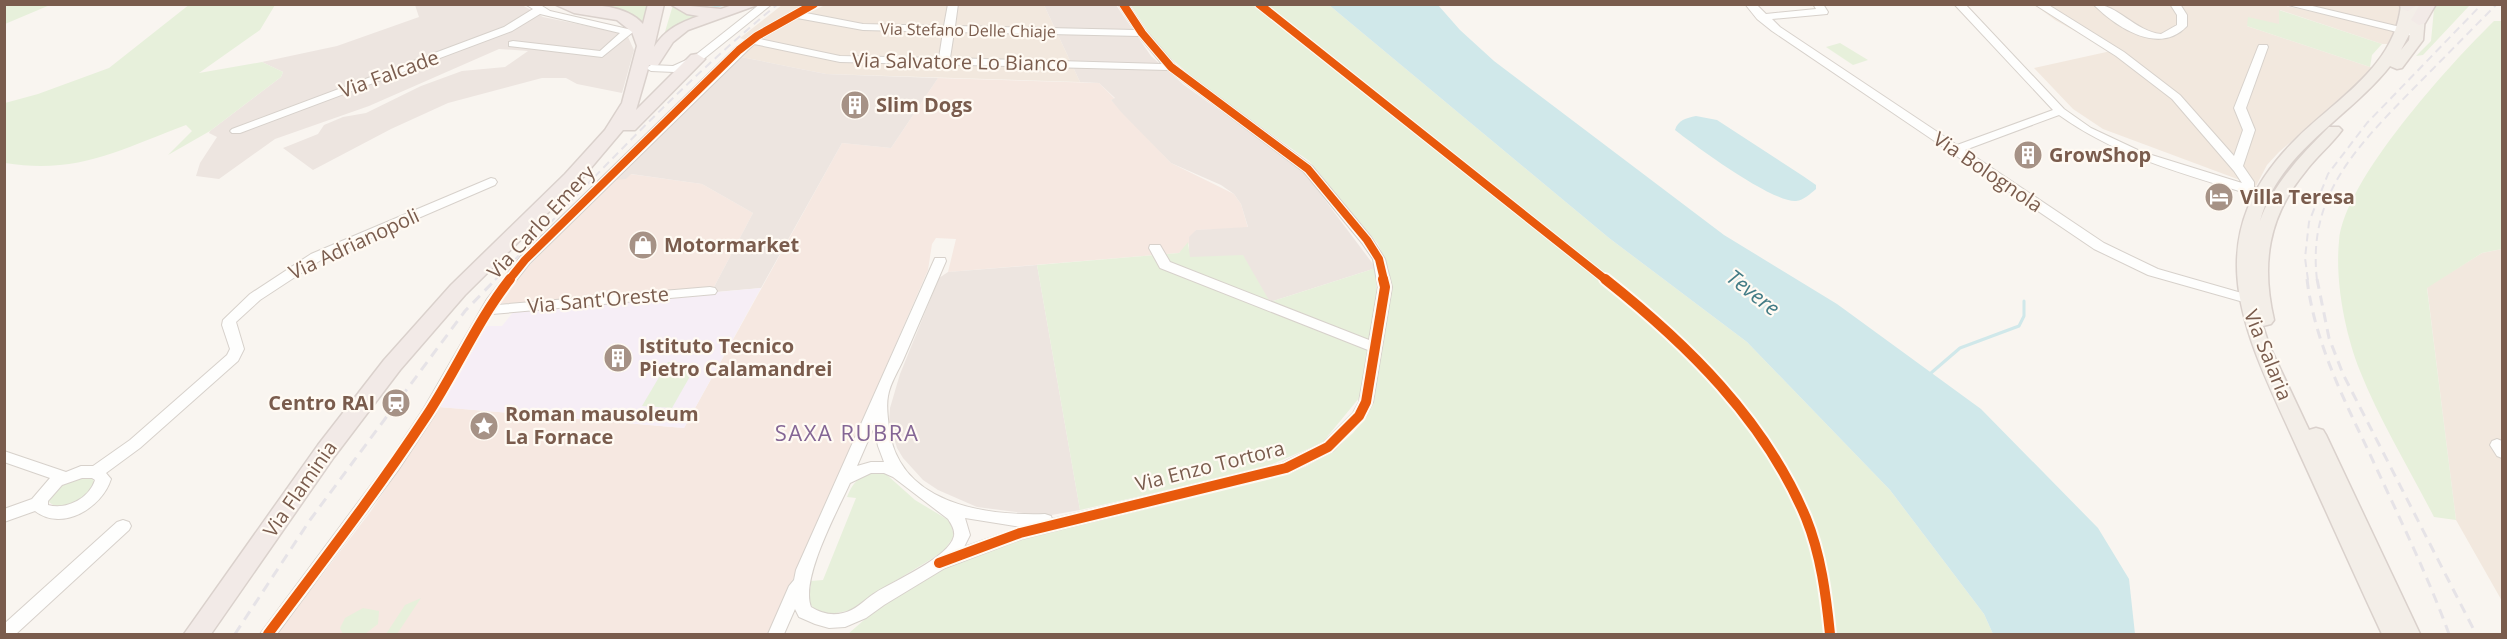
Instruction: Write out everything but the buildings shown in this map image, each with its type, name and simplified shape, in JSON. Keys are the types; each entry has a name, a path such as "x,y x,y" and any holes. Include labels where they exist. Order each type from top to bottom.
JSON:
{"highway":[{"path":"562,4 628,19 641,30 648,58"},
{"path":"579,4 611,4"},
{"name":"Via Flaminia","path":"215,634 359,427 402,370 451,313 602,159 629,126 644,96 656,4"},
{"name":"Via Flaminia","path":"196,634 326,451 392,365 465,283 572,178 612,133 629,107 666,4"},
{"path":"678,4 685,9 708,12 742,4"},
{"path":"648,58 669,36 682,27 752,4"},
{"path":"2412,15 2428,4"},
{"path":"628,32 635,38 648,58"},
{"path":"629,126 697,59"}],"main road":[{"name":"Via Salaria","path":"2393,634 2266,359 2247,299 2243,272 2244,243 2263,194 2294,173 2312,150 2393,71 2412,15"},
{"name":"Via Salaria","path":"2263,194 2262,234 2256,257 2257,287 2263,315 2280,361 2363,532 2409,634"}],"street":[{"path":"648,58 674,69 697,59 767,4"},
{"name":"Via Carlo Emery","path":"268,634 374,494 413,437 487,310 525,261 709,78 751,40 814,4"},
{"path":"944,61 953,4"},
{"name":"Via Enzo Tortora","path":"939,563 981,545 1076,518 1286,468 1308,459 1328,447 1359,416 1371,384 1385,287 1379,259 1367,240 1308,169 1171,68 1142,33 1123,4"},
{"name":"Via Bolognola","path":"1750,4 1761,17 1955,150 2120,257 2177,280 2247,299"},
{"path":"1761,17 1823,12 1818,4"},
{"path":"1959,4 2060,111 2087,130 2127,150 2263,194"},
{"path":"2039,4 2126,57 2159,83 2189,111 2248,182 2263,194"},
{"path":"2098,4 2144,35 2157,38 2167,36 2182,26 2182,15 2175,4"},
{"path":"2289,4 2412,15"},
{"path":"535,7 628,32"},
{"name":"Via Falcade","path":"236,131 508,29 535,7"},
{"name":"Via Stefano Delle Chiaje","path":"795,14 864,27 1142,33"},
{"path":"513,44 602,54 628,32"},
{"name":"Via Salvatore Lo Bianco","path":"751,40 840,59 1171,68"},
{"path":"2236,166 2249,130 2240,108 2263,47"},
{"path":"1955,150 2060,111"},
{"name":"Via Adrianopoli","path":"96,472 135,444 233,358 237,349 229,325 230,320 255,297 316,257 491,182"},
{"path":"1155,248 1165,265 1376,348"},
{"path":"776,634 940,261"},
{"name":"Via Sant'Oreste","path":"487,310 710,291"},
{"path":"881,396 880,423 885,449 898,473"},
{"path":"4,456 64,477"},
{"path":"836,634 910,579 939,563 958,544 962,532 960,521 947,508 910,485 888,467 870,466 845,479"},
{"path":"4,516 39,503 46,489 64,477 81,472 96,472 103,479 94,496 78,507 52,513 45,511 39,503"},
{"name":"Via Enzo Tortora","path":"947,508 990,518 1022,521 1076,518"},
{"path":"5,634 123,526"},
{"path":"804,570 799,597 805,612 822,621 844,621 859,615"}],"shaded area":[{"path":"415,5 522,5 543,17 622,33 628,37 634,50 622,93 577,84 566,78 542,78 448,103 391,129 313,170 283,148 318,134 324,125 343,117 366,113 421,86 462,71 505,67 528,51 499,49 369,106 275,139 219,179 196,176 200,163 217,137 209,133 210,131 281,77 283,72 262,62 337,46 419,17"},
{"path":"782,5 818,5 746,40 740,38"},
{"path":"825,5 1044,5 1080,82 826,74 736,56 759,38"},
{"path":"1044,5 1116,5 1151,56 1184,85 1301,168 1376,268 1270,302 1189,257 1189,237 1196,230 1248,227 1241,204 1234,194 1221,185 1171,163 1122,113 1111,100 1115,98 1099,83 1080,82"},
{"path":"2035,5 2282,5 2386,28 2398,34 2392,44 2382,44 2280,10 2279,24 2247,26 2376,69 2279,152 2267,165 2256,186 2103,129 2073,109 2034,68 2111,51 2055,20"},
{"path":"2293,5 2401,5 2401,29"},
{"path":"736,56 826,74 938,78 891,148 842,143 761,288 715,292 714,287 753,213 702,184 631,174 626,179 614,180"},
{"path":"938,78 1099,83 1115,99 1111,100 1171,163 1234,194 1241,204 1248,228 1196,230 1188,245 1179,253 948,272 956,239 936,238 932,244 928,270 769,634 277,634 371,511 439,407 684,428 842,143 891,148"},
{"name":"Motormarket","path":"630,174 702,184 753,213 714,287 648,295 496,304 517,278 614,180"},
{"path":"2502,249 2502,601 2456,520 2427,287 2482,253"},
{"path":"1037,265 1080,510 1046,516 977,507 938,490 923,480 903,458 897,448 889,422 890,408 900,374 939,278 948,272"},
{"path":"761,288 684,428 439,407 485,326 502,326 514,311"}],"green space":[{"path":"5,4 50,4 50,5 5,24"},
{"path":"190,4 275,5 260,30 199,73 262,62 283,72 281,77 210,131 168,155 192,131 186,125 119,151 77,163 31,166 5,163 5,103 38,94 109,68"},
{"path":"1130,4 1329,5 1609,238 1747,342 1890,490 1984,614 1993,634 848,634 872,613 949,564 990,548 1053,529 1305,467 1333,451 1353,433 1369,413 1391,294 1389,269 1378,244 1309,161 1198,82 1159,48"},
{"path":"2437,4 2470,5 2423,55 2416,56 2431,41 2434,9"},
{"path":"621,5 649,5 644,26 596,9"},
{"path":"673,5 688,14 713,16 683,23 664,35"},
{"path":"2279,10 2382,44 2372,55 2370,67 2247,26 2248,17 2279,24"},
{"path":"2494,21 2502,21 2502,249 2482,253 2427,288 2456,520 2434,517 2385,426 2360,371 2342,307 2338,273 2339,241 2345,216 2359,187 2379,156 2427,93"},
{"path":"1840,43 1868,60 1853,65 1826,47"},
{"path":"1188,242 1190,257 1243,255 1270,302 1376,268 1377,295 1360,397 1322,443 1263,468 1080,510 1037,265 1179,253"},
{"path":"668,362 697,364 672,408 642,406"},
{"path":"880,472 887,475 915,500 950,521 954,536 943,552 875,593 853,610 830,614 814,609 809,602 811,581 823,580 856,498 847,497 859,479 868,474"},
{"path":"82,476 93,478 95,487 85,496 73,504 61,507 49,502 54,489"},
{"path":"421,598 397,634 386,634 405,605"},
{"path":"363,608 379,611 378,624 365,634 343,634 340,628 345,618"}],"water":[{"name":"Tevere","path":"1329,5 1438,5 1460,30 1494,61 1724,235 1837,304 1981,409 2098,528 2129,579 2135,634 1993,634 1984,614 1890,490 1747,342 1609,238"},
{"path":"1696,116 1717,120 1816,185 1816,189 1796,201 1785,199 1753,184 1675,130 1683,120"}],"waterway":[{"path":"690,4 710,8 728,4"},
{"path":"1931,373 1960,348 2019,326 2024,316 2024,301"}],"railway":[{"path":"495,280 668,103 778,4"},
{"path":"2308,280 2305,258 2309,222 2328,174 2367,123 2482,4"},
{"path":"2317,280 2316,250 2320,223 2328,198 2354,154 2410,92 2497,4"},
{"path":"235,634 310,520 465,311 496,279"},
{"path":"2307,279 2316,323 2330,367 2421,564 2449,634"},
{"path":"2317,279 2329,338 2343,374 2476,634"}],"cycle path":[{"path":"268,634 394,465 429,412 492,302 525,260 739,50 757,36 814,4"},
{"path":"939,563 1020,533 1286,468 1328,447 1359,416 1366,402 1385,287 1379,259 1367,240 1308,169 1171,67 1142,33 1123,4"},
{"path":"1259,4 1612,285 1660,325 1705,368 1745,414 1780,464 1807,519 1824,580 1830,634"}],"place":[{"name":"Slim Dogs","path":"855,105"},
{"name":"GrowShop","path":"2028,155"},
{"name":"Villa Teresa","path":"2219,197"},
{"name":"Motormarket","path":"643,245"},
{"name":"Istituto Tecnico Pietro Calamandrei","path":"618,358"},
{"name":"Centro RAI","path":"396,403"},
{"name":"Roman mausoleum La Fornace","path":"484,426"}],"district":[{"name":"SAXA RUBRA","path":"847,433"}]}
